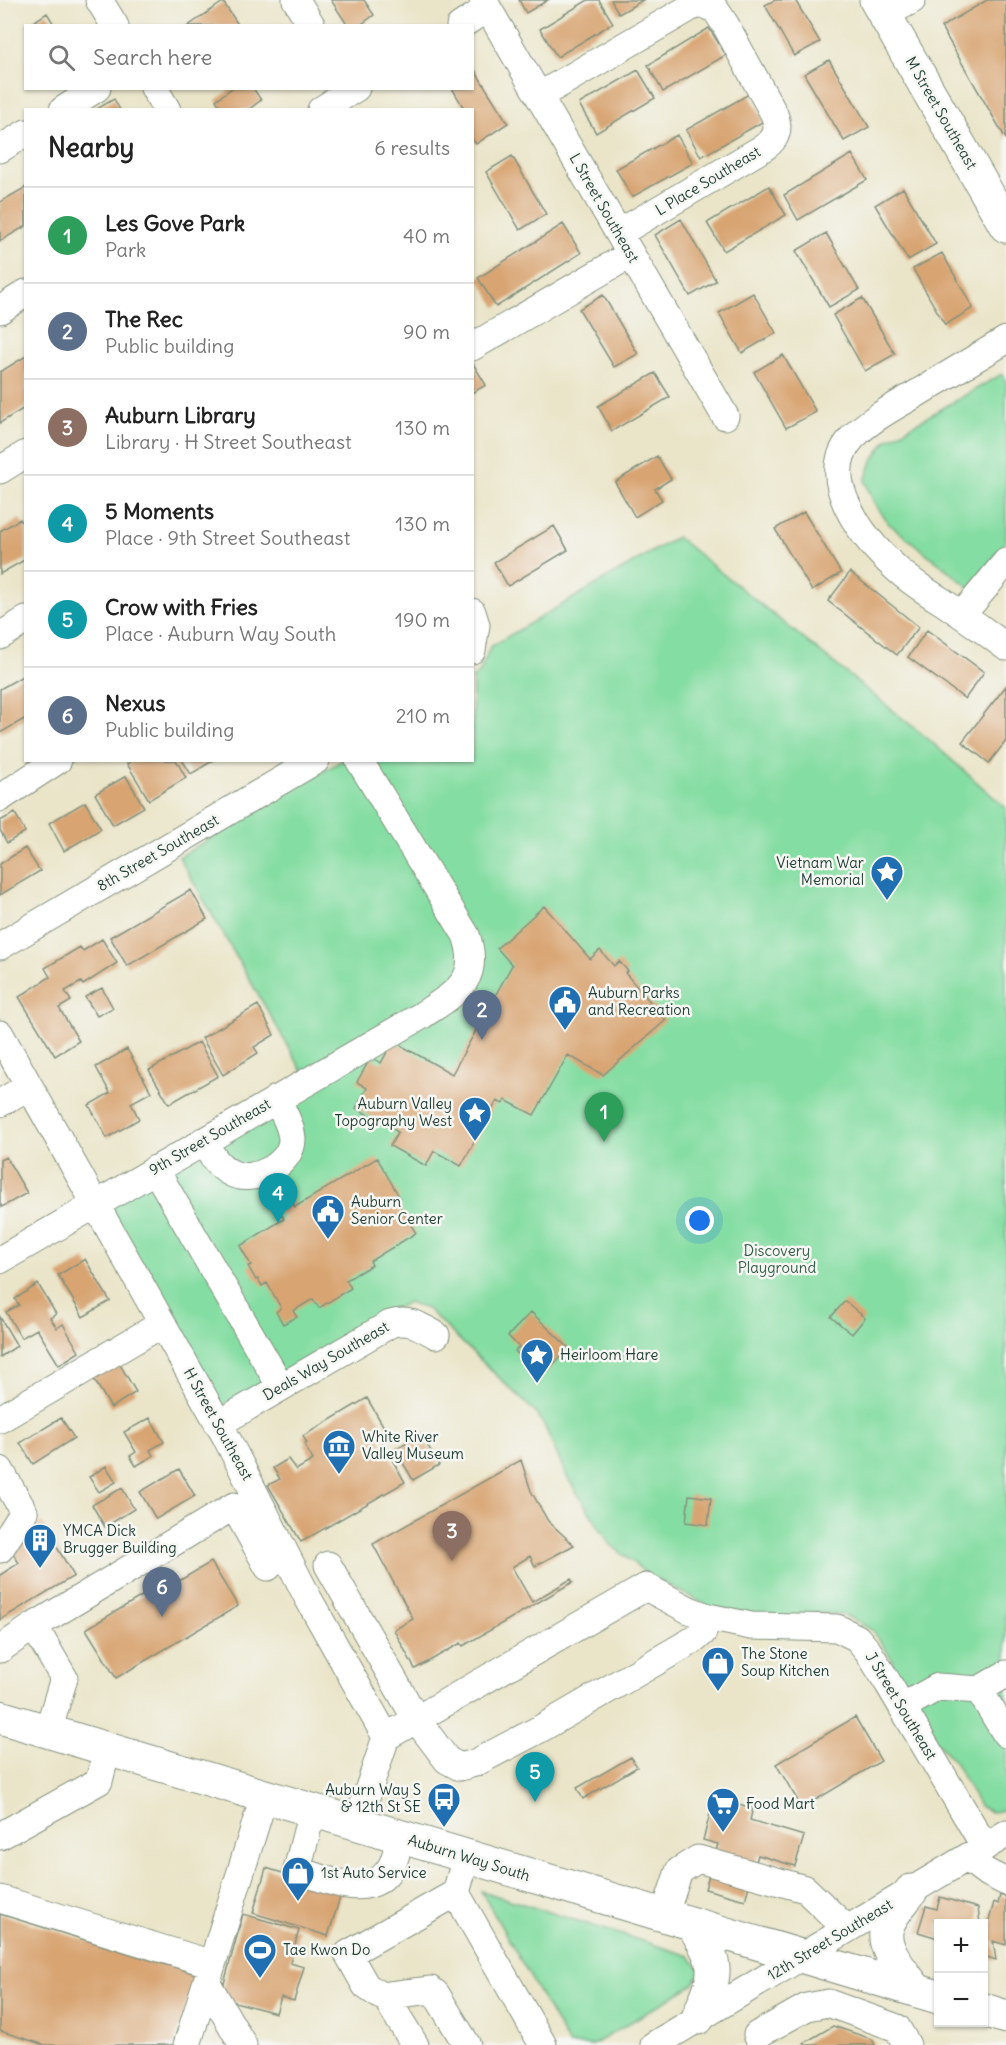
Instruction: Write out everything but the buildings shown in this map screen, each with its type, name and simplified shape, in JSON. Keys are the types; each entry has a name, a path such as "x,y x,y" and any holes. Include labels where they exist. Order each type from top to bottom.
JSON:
{"main road":[{"name":"M Street Southeast","path":"891,5 1006,226"},
{"name":"Auburn Way South","path":"0,1717 928,1994"},
{"path":"911,1891 894,1914 887,1928 885,1939 890,1951 928,1994"},
{"path":"679,1921 709,1950 714,1969 711,1986 699,2018"},
{"path":"988,2011 1006,2017"}],"street":[{"path":"99,0 114,24"},
{"path":"297,0 311,24"},
{"path":"462,24 486,4"},
{"name":"L Street Southeast","path":"486,4 725,416"},
{"name":"L Place Southeast","path":"539,96 691,7 701,4 708,5 715,9 725,24 774,114 778,126 775,137 763,148 625,244"},
{"path":"66,108 94,90"},
{"path":"155,90 166,108"},
{"path":"324,108 351,90"},
{"path":"0,149 24,134"},
{"path":"474,346 625,244"},
{"path":"0,310 24,294"},
{"path":"1006,340 887,411 863,428 851,439 843,452 838,472 840,485 848,505 861,528 879,552 908,579 1006,646"},
{"path":"0,470 24,455"},
{"path":"962,615 1006,562"},
{"path":"474,618 476,625 474,640"},
{"path":"0,636 24,621"},
{"path":"0,798 55,762"},
{"name":"8th Street Southeast","path":"0,946 313,762"},
{"name":"9th Street Southeast","path":"0,1260 421,1016 459,988 472,965 472,952 466,935 360,762"},
{"name":"H Street Southeast","path":"0,1034 218,1424 308,1598 387,1737"},
{"path":"0,1103 29,1086"},
{"path":"203,1141 222,1167 239,1177 261,1174 283,1159 292,1139 287,1119 276,1099"},
{"path":"155,1169 281,1387"},
{"name":"Deals Way Southeast","path":"218,1424 390,1324 398,1321 412,1322 436,1335"},
{"path":"0,1419 162,1324"},
{"path":"0,1470 24,1512 0,1549"},
{"path":"0,1649 34,1626 234,1506 268,1567"},
{"path":"328,1565 416,1719 447,1760 460,1767 468,1766 540,1729 695,1639 703,1632 708,1617 689,1610 646,1587 416,1719 387,1737 357,1824"},
{"name":"J Street Southeast","path":"708,1617 751,1626 828,1626 850,1633 868,1651 986,1846"},
{"path":"34,1626 64,1678 48,1731"},
{"path":"902,1707 938,1687 980,1690 1006,1674"},
{"path":"980,1690 1006,1734"},
{"path":"0,1836 99,1781 107,1749"},
{"path":"188,2045 264,1797"},
{"path":"312,1811 297,1870 354,1887 368,1885 387,1873 393,1863 400,1837"},
{"path":"986,1846 986,1872 1006,1882"},
{"name":"12th Street Southeast","path":"654,2045 986,1846"},
{"path":"466,1857 456,1893 348,1954 366,1986 373,1992 385,1996 431,1990 436,1994 467,2045"},
{"path":"679,1921 679,1871 699,1859 805,1889 847,1929"},
{"path":"456,1893 543,2045"},
{"path":"0,1899 210,1973 243,2045"},
{"path":"869,2018 882,1981"},
{"path":"385,1996 415,2045"},
{"path":"734,1997 759,2040 807,2007 828,2003 897,2028 907,2045"}],"green space":[{"path":"1002,374 1006,382 1006,541 970,588 888,523 873,501 865,481 872,461 887,440"},
{"name":"Discovery Playground","path":"677,537 927,738 1006,808 1006,1808 1000,1811 991,1812 979,1806 953,1760 922,1727 897,1685 894,1662 873,1631 844,1615 816,1613 800,1620 712,1608 647,1574 610,1544 567,1477 544,1425 535,1412 427,1309 408,1302 212,1412 95,1204 308,1081 179,857 339,762 474,762 474,677 480,672 490,647"},
{"path":"481,1891 690,1956 700,1970 694,1984 593,2045 569,2045"}],"place":[{"name":"Vietnam War Memorial","path":"887,901"},
{"name":"Auburn Parks and Recreation","path":"565,1031"},
{"name":"The Rec","path":"482,1040"},
{"name":"Auburn Valley Topography West","path":"475,1142"},
{"name":"Les Gove Park","path":"604,1142"},
{"name":"5 Moments","path":"278,1223"},
{"name":"Auburn Senior Center","path":"328,1240"},
{"name":"Heirloom Hare","path":"537,1384"},
{"name":"White River Valley Museum","path":"339,1475"},
{"name":"Auburn Library","path":"452,1561"},
{"name":"YMCA Dick Brugger Building","path":"40,1569"},
{"name":"Nexus","path":"162,1617"},
{"name":"The Stone Soup Kitchen","path":"718,1692"},
{"name":"Crow with Fries","path":"535,1802"},
{"name":"Auburn Way S & 12th St SE","path":"444,1828"},
{"name":"Food Mart","path":"723,1833"},
{"name":"1st Auto Service","path":"298,1902"},
{"name":"Tae Kwon Do","path":"260,1979"}]}
